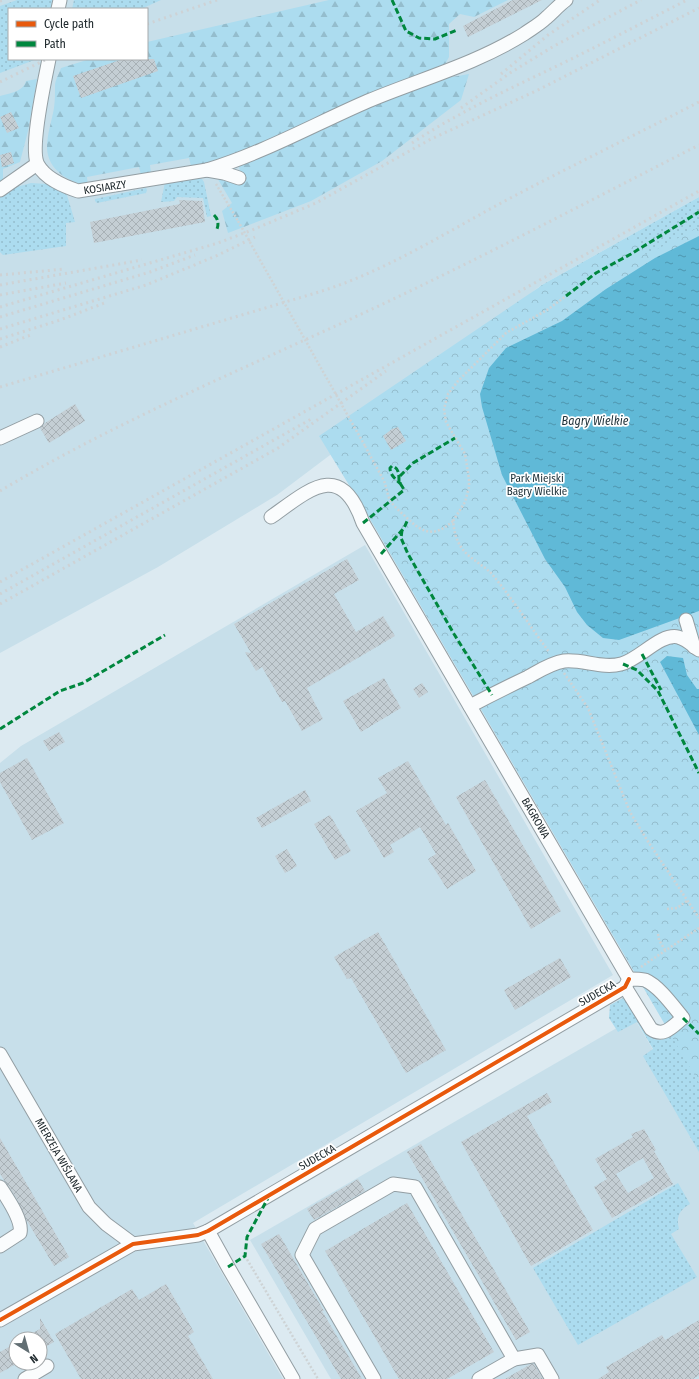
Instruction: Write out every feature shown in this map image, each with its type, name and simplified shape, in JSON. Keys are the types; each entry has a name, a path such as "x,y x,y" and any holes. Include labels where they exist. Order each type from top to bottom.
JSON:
{"street":[{"path":"207,170 237,161 369,101 445,72 500,47 523,34 546,18 566,0"},
{"path":"0,190 37,164 34,148 49,60"},
{"name":"KOSIARZY","path":"37,164 45,175 64,186 78,191 207,170 224,173 239,178"},
{"path":"0,438 37,421"},
{"name":"BAGROWA","path":"271,517 311,490 328,484 334,485 350,497 358,508 363,523 470,706 627,983"},
{"path":"686,620 697,648"},
{"path":"470,706 557,662 576,661 606,665 623,664 632,660 658,642 669,637 677,637 685,640 697,648"},
{"name":"SUDECKA","path":"0,1320 133,1244 198,1235 208,1231 627,983"},
{"name":"MIERZEJA WIŚLANA","path":"0,1054 89,1207 106,1224 133,1244"},
{"path":"374,1379 302,1254 315,1228 393,1184 416,1187 514,1359"},
{"path":"0,1187 19,1221 21,1229 20,1233 0,1246"},
{"path":"208,1231 293,1379"},
{"path":"479,1379 514,1359 538,1355 552,1379"},
{"path":"25,1379 39,1371"}],"path":[{"path":"221,192 384,480 391,502 414,525 419,528 433,532 447,527 453,522 465,502 469,487 465,454 446,422 444,409 448,394 458,380 506,333 547,310 566,296"},
{"path":"453,522 454,532 464,552 483,565 496,579 586,704 634,819 699,918"},
{"path":"667,909 678,908 687,901"},
{"path":"627,983 634,971 699,928"},
{"path":"658,934 659,940 665,950"},
{"path":"245,1256 318,1379"}],"shaded area":[{"path":"0,0 699,0 699,197 540,286 354,437 277,495 158,567 0,653"},
{"path":"365,545 613,975 193,1223 283,1379 0,1379 0,763 21,746"},
{"path":"634,1018 699,1126 699,1379 331,1379 250,1240"}],"green space":[{"path":"17,0 52,0 51,8 8,8 8,60 34,60 0,73 0,6"},
{"path":"74,0 161,0 143,8 72,8"},
{"path":"329,0 508,0 474,17 460,14 449,24 449,57 443,68 247,153 204,166 191,166 189,158 150,165 151,173 141,175 139,167 87,177 88,186 60,174 51,162 48,155 47,142 54,108 55,84 61,68 87,60 148,60 148,42"},
{"path":"469,74 461,100 382,161 311,201 228,233 222,211 232,203 216,176 239,184 244,174 240,172 239,165 372,105 441,79"},
{"path":"37,79 28,131 20,162 3,169 3,182 0,183 0,96 19,90 26,81"},
{"path":"188,178 202,179 204,182 211,216 207,217 203,198 177,197 174,201 161,202 165,182"},
{"path":"31,183 47,184 67,195 75,222 66,223 66,246 3,255 0,252 0,196 13,188"},
{"path":"146,188 146,193 97,203 95,201 95,199"},
{"path":"699,197 699,236 448,405 540,286"},
{"name":"Park Miejski Bagry Wielkie","path":"699,227 699,1083 374,526 319,436 538,288 632,235 646,255"},
{"path":"623,998 630,1001 634,1005 654,1039 661,1040 685,1025 699,1040 699,1152 643,1056 653,1049 637,1022 618,1032 609,1018 610,1005"},
{"path":"678,1183 690,1204 679,1214 679,1229 671,1234 697,1277 578,1345 533,1268"}],"water":[{"name":"Bagry Wielkie","path":"699,236 699,611 619,640 603,638 587,625 577,612 565,587 545,559 502,475 482,407 480,394 489,368 506,348 562,321 606,289 655,258"},
{"path":"667,656 683,658 687,675 697,689 699,689 699,735 660,662"}],"building":[{"path":"513,0 542,0 468,37 463,26"},
{"path":"154,59 158,71 81,98 73,76 120,60"},
{"path":"11,112 19,128 7,133 0,117"},
{"path":"11,152 14,163 2,167 0,155"},
{"path":"179,200 202,201 205,222 94,243 90,222 180,204"},
{"path":"75,404 85,421 49,443 40,428 45,423"},
{"path":"398,427 406,441 391,450 383,436 392,429"},
{"path":"347,559 359,580 334,594 356,632 383,616 395,636 307,688 323,719 302,731 285,701 282,702 262,667 256,671 245,652 251,653 234,624"},
{"path":"384,678 401,708 361,732 343,701"},
{"path":"422,683 428,692 419,698 413,689"},
{"path":"59,732 65,742 49,751 43,741"},
{"path":"27,758 64,823 32,840 0,782 0,773"},
{"path":"408,761 446,825 448,823 476,871 447,889 428,859 436,854 420,827 390,845 394,852 384,858 356,811 387,793 378,778"},
{"path":"485,780 561,911 531,929 456,797"},
{"path":"305,790 311,801 262,828 256,818"},
{"path":"330,815 351,851 335,860 314,824"},
{"path":"287,849 297,866 285,873 275,856"},
{"path":"378,932 446,1050 406,1073 351,978 347,979 334,957"},
{"path":"560,958 571,977 515,1010 504,990"},
{"path":"547,1093 552,1102 527,1116 593,1230 531,1266 461,1142"},
{"path":"644,1129 656,1150 654,1151 673,1184 612,1218 594,1187 607,1179 595,1159 633,1137 631,1134","holes":["643,1158 654,1178 628,1193 616,1174"]},
{"path":"0,1138 69,1257 54,1266 27,1221 17,1199 0,1174"},
{"path":"421,1144 530,1332 516,1340 407,1152"},
{"path":"358,1179 365,1191 314,1220 307,1209"},
{"path":"407,1203 494,1352 447,1379 399,1379 325,1251"},
{"path":"279,1234 362,1379 341,1379 261,1244"},
{"path":"166,1284 194,1332 188,1336 213,1379 81,1379 55,1334 132,1289 139,1300"},
{"path":"40,1318 48,1331 36,1331 40,1329"},
{"path":"699,1320 699,1375 693,1379 598,1379 609,1372 606,1367 662,1335 665,1340"},
{"path":"48,1332 54,1342 48,1345"},
{"path":"8,1348 8,1368 0,1373 0,1352"},
{"path":"531,1364 534,1364 543,1379 505,1379"}],"railway":[{"path":"0,1 4,0"},
{"path":"148,24 217,0"},
{"path":"501,74 548,35 600,0"},
{"path":"461,108 510,73 554,46 641,0"},
{"path":"412,143 484,101 687,0"},
{"path":"0,307 218,243 316,203 431,139 536,91 699,8"},
{"path":"0,82 45,60"},
{"path":"0,387 343,284 412,252 501,203 699,102"},
{"path":"0,491 43,466 131,421 220,378 442,276 699,145"},
{"path":"0,582 699,191"},
{"path":"0,329 146,285 216,256 255,237"},
{"path":"0,317 150,272 195,255"},
{"path":"0,285 142,260"},
{"path":"0,275 65,269"},
{"path":"0,295 66,283"},
{"path":"0,339 60,320 107,302"},
{"path":"0,347 33,334"},
{"path":"0,604 278,448 386,371"},
{"path":"0,594 313,418"}],"marked path":[{"path":"392,0 406,31 419,38 435,39 457,30"},
{"path":"566,296 596,273 631,254 699,212"},
{"path":"214,215 218,221 217,229"},
{"path":"400,476 413,463 455,438"},
{"path":"363,523 404,490 399,482 399,474 392,466 390,468 391,473 395,479 397,481 399,482 401,484"},
{"path":"381,554 404,528 408,519"},
{"path":"402,530 401,538 408,554 454,634 492,695"},
{"path":"0,729 60,691 83,683 165,635"},
{"path":"642,654 661,690"},
{"path":"623,664 637,670 658,691 699,773"},
{"path":"683,1018 699,1034"},
{"path":"228,1267 245,1256 247,1237 268,1198"}],"cycle path":[{"path":"0,1320 133,1244 198,1235 208,1231 625,987 629,979"}]}
